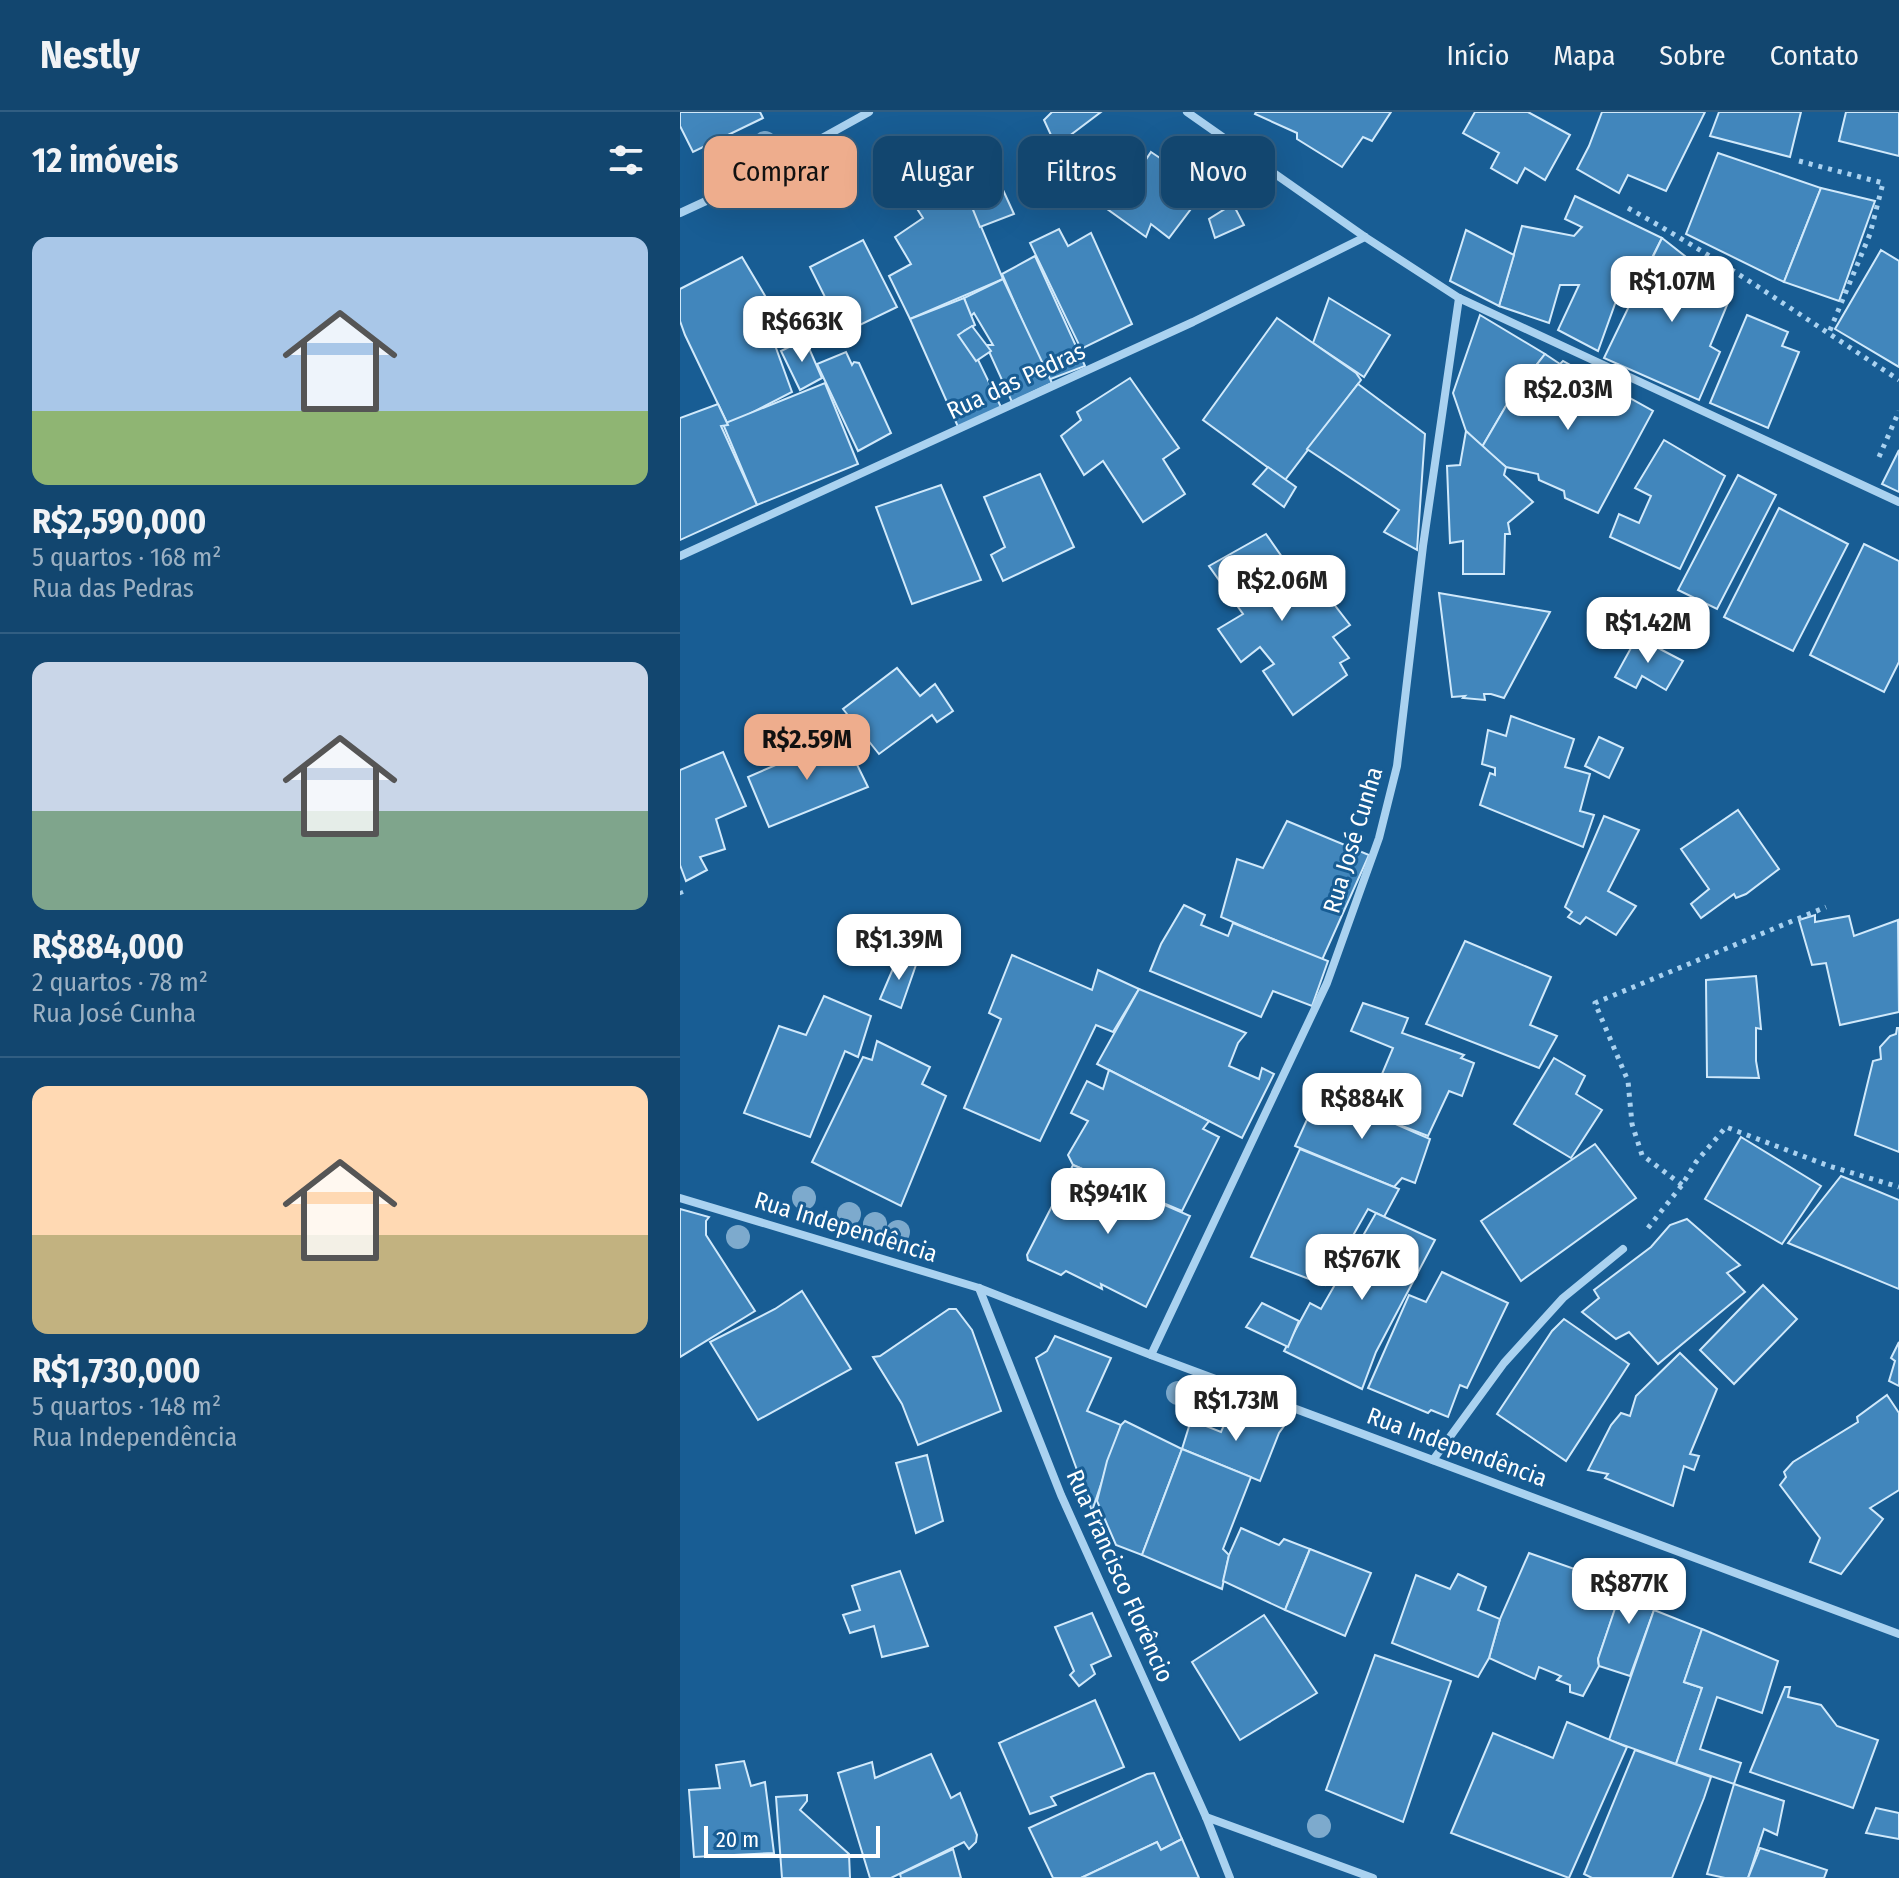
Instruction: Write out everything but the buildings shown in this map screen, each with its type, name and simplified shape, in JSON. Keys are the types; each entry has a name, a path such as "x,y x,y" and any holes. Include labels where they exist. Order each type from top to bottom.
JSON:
{"street":[{"path":"680,213 719,195 869,112"},
{"path":"1187,112 1365,237 1459,298 1899,502"},
{"name":"Rua das Pedras","path":"680,556 1193,322 1365,237"},
{"name":"Rua José Cunha","path":"1151,1355 1327,983 1379,838 1397,766 1423,546 1459,298"},
{"name":"Rua Independência","path":"680,1198 979,1288 1899,1634"},
{"path":"1433,1460 1504,1363 1563,1298 1623,1249"},
{"name":"Rua Francisco Florêncio","path":"979,1288 1061,1495 1206,1817 1230,1878"},
{"path":"1206,1817 1373,1878"}],"path":[{"path":"1799,161 1883,183 1870,234 1828,335"},
{"path":"1628,208 1771,293 1828,335 1899,380"},
{"path":"1866,487 1899,411"},
{"path":"1682,1185 1642,1155 1632,1124 1628,1081 1595,1003 1826,907"},
{"path":"1623,1249 1650,1226 1696,1162 1726,1127 1829,1166 1899,1187"}]}
